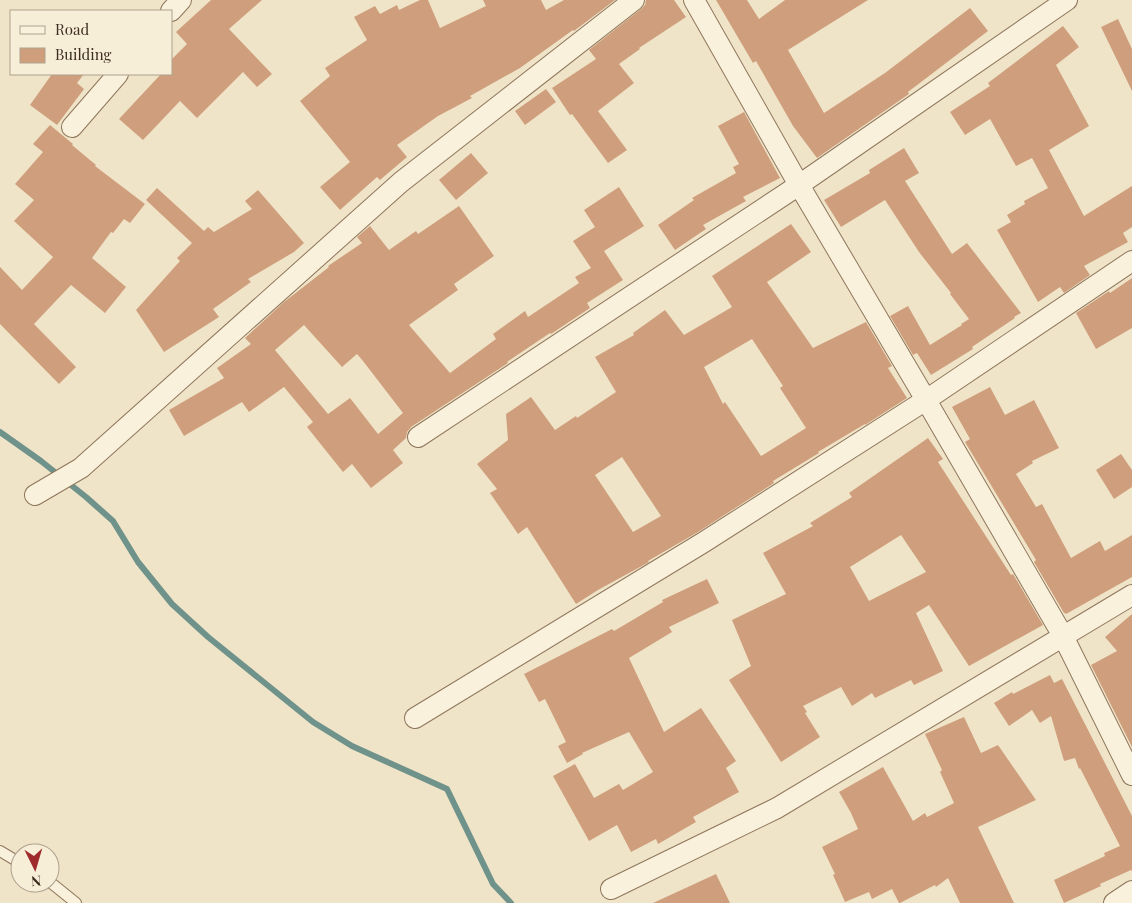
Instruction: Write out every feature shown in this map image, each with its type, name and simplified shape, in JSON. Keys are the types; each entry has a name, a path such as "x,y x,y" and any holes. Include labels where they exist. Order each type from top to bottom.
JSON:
{"street":[{"path":"172,10 181,0"},
{"path":"36,495 81,468 401,182 634,0"},
{"path":"694,0 799,185 1063,636 1132,775"},
{"path":"418,437 799,185 1067,0"},
{"path":"72,127 117,75"},
{"path":"415,718 704,542 926,400 1132,261"},
{"path":"611,889 777,808 1132,595"},
{"path":"1114,903 1132,891"}],"lane":[{"path":"60,890 76,903"}],"building":[{"path":"211,0 262,0 229,29 272,74 257,87 243,72 197,118 180,101 143,140 119,119 160,75 172,75 172,59 187,44 176,32"},
{"path":"420,0 428,0 440,28 486,6 483,0 541,0 546,10 564,0 615,0 520,68 470,96 472,98 438,116 397,145 407,157 380,180 377,177 340,210 320,187 350,162 300,101 330,76 325,68 367,40 354,17 375,6 380,14 397,5 399,10"},
{"path":"646,0 674,0 686,17 639,48 619,64 634,83 598,111 627,150 608,163 572,114 570,115 552,88 596,59 589,50 641,9 645,5"},
{"path":"716,0 747,0 759,19 785,0 868,0 788,50 824,113 885,73 970,8 988,31 908,92 909,94 817,158 793,126 756,61 753,63"},
{"path":"1118,19 1132,49 1132,91 1101,27"},
{"path":"1063,26 1079,47 1056,65 1089,126 1049,150 1084,216 1132,186 1132,227 1123,233 1128,242 1084,266 1090,275 1064,293 1060,287 1038,302 997,230 1011,222 1007,215 1025,204 1024,201 1048,188 1032,158 1016,166 990,119 965,135 950,112 990,86 988,83"},
{"path":"51,75 83,75 77,83 84,89 57,125 30,105"},
{"path":"546,89 556,102 525,125 515,111"},
{"path":"744,112 780,178 743,197 746,201 703,225 706,229 675,250 658,225 694,200 692,198 736,173 733,167 739,164 718,126"},
{"path":"50,125 95,166 145,204 130,223 124,219 113,233 111,232 92,258 126,287 105,313 71,285 34,324 76,367 59,384 0,324 0,267 22,290 53,257 14,221 34,200 15,184 43,152 33,144"},
{"path":"904,148 919,173 905,181 952,254 967,243 1021,313 972,347 973,349 931,375 917,353 913,355 890,316 908,306 930,345 969,319 919,252 885,200 841,227 824,200 870,173 869,170"},
{"path":"471,153 488,173 456,200 439,180"},
{"path":"619,187 644,226 604,251 623,280 587,303 590,308 411,427 407,432 406,438 393,450 403,463 371,488 352,464 343,472 307,427 313,422 284,387 249,412 242,402 184,436 169,410 224,378 217,368 251,344 245,338 284,302 328,266 362,243 357,237 370,226 389,250 416,231 418,234 459,206 494,256 454,284 458,290 409,325 450,373 496,339 493,334 525,311 528,317 579,283 575,277 591,268 573,241 595,227 584,210","holes":["304,325 342,367 357,354 403,413 378,434 350,398 328,414 275,350"]},
{"path":"157,188 204,231 208,227 214,232 252,209 245,201 258,190 304,243 294,252 248,279 251,282 213,309 219,317 164,352 136,310 180,261 177,258 192,243 146,200"},
{"path":"791,224 811,252 767,282 813,348 866,322 892,366 888,368 907,398 818,452 698,532 576,604 527,527 518,534 490,493 497,489 477,464 508,440 506,414 531,397 555,430 616,392 595,357 634,335 633,333 665,310 684,335 732,307 712,276","holes":["752,339 783,386 780,388 806,428 761,456 725,402 723,404 704,367","622,457 661,516 633,532 595,475"]},
{"path":"1132,278 1132,328 1096,349 1076,313"},
{"path":"990,387 1005,415 1034,400 1059,448 1032,461 1033,463 1016,474 1036,507 1042,504 1071,558 1100,541 1105,551 1132,535 1132,577 1066,614 965,442 970,439 952,407"},
{"path":"928,438 943,459 938,462 1011,575 1013,574 1043,625 969,666 929,605 916,613 943,671 914,685 911,680 875,698 872,693 852,706 841,687 803,706 807,712 805,713 820,737 781,762 729,680 751,666 732,620 786,594 763,553 813,526 810,523 852,497 849,493","holes":["901,535 926,572 869,601 850,567"]},
{"path":"1121,454 1132,470 1132,487 1114,499 1096,470"},
{"path":"707,579 719,603 669,627 672,632 629,658 664,732 701,708 736,761 726,768 739,792 693,817 696,822 658,844 656,839 631,852 617,825 589,841 553,776 575,764 594,798 619,784 623,790 653,772 629,732 582,753 567,763 558,746 566,742 545,699 539,702 524,674 612,629 614,631 663,602 662,600"},
{"path":"1132,614 1132,747 1091,665 1117,651 1105,637"},
{"path":"1050,675 1054,683 1062,679 1132,816 1132,871 1100,884 1101,886 1064,903 1054,880 1105,856 1104,853 1120,846 1075,758 1064,761 1051,716 1040,723 1032,710 1009,726 994,703 1012,692 1013,694"},
{"path":"964,717 981,753 998,745 1036,800 978,827 1014,903 960,903 948,878 936,887 935,885 900,903 892,889 872,899 869,892 845,902 833,875 835,874 822,847 858,829 839,792 883,767 913,821 925,813 927,817 954,803 940,772 942,770 925,734"},
{"path":"716,874 730,903 653,903"}],"waterway":[{"path":"0,432 41,461 113,521 138,562 172,604 208,637 313,722 352,746 447,789 493,884 511,903"}]}
